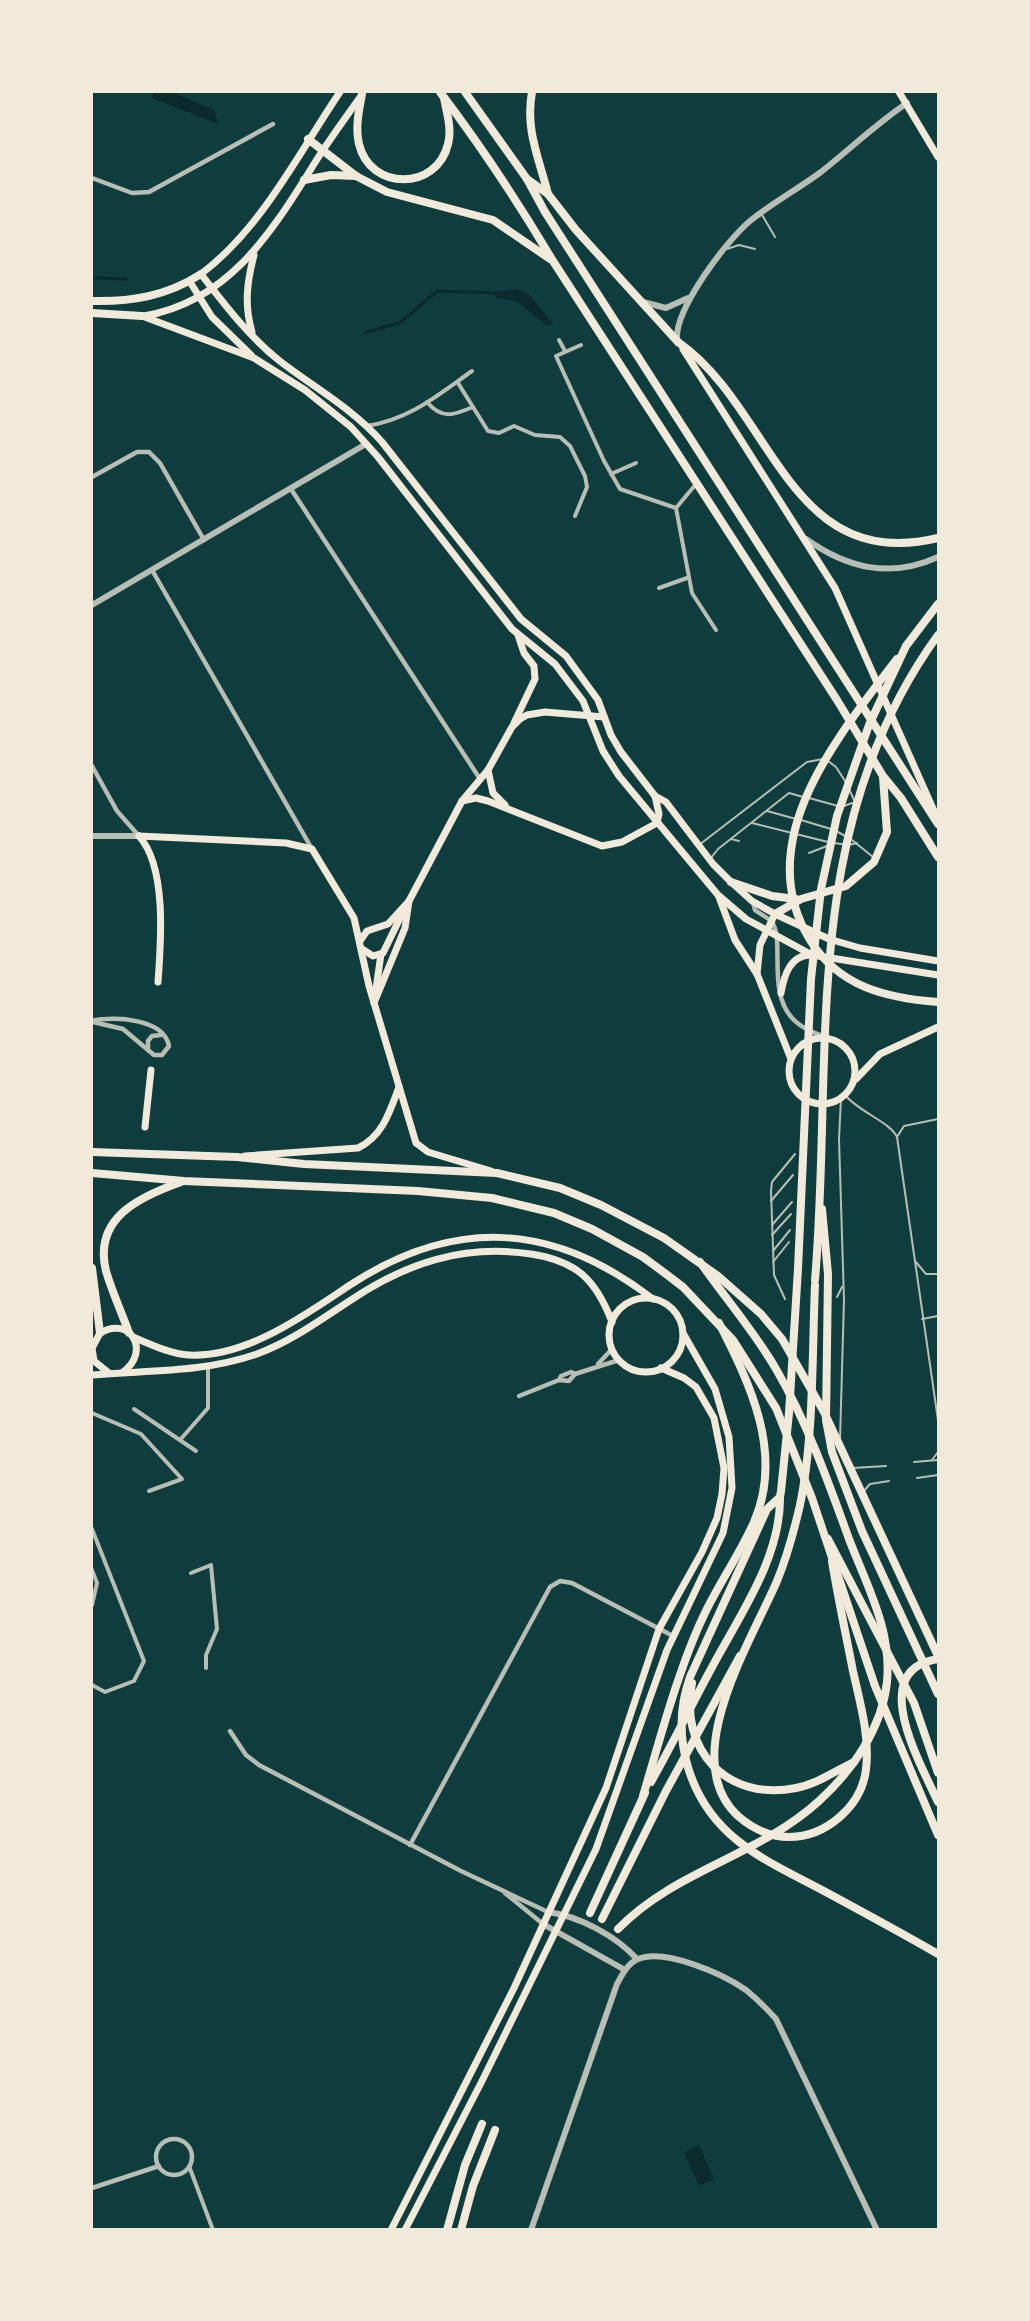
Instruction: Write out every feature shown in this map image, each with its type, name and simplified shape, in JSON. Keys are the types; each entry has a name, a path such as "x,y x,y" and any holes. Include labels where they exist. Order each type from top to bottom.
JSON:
{"highway":[{"path":"618,1929 637,1910 674,1885 756,1845 791,1824 827,1794 870,1737 880,1714 887,1682 887,1653 876,1603 805,1425 777,1370 700,1262"},
{"path":"643,1796 690,1649 703,1617 754,1522 764,1488 765,1447 754,1396 719,1323"},
{"path":"590,1912 643,1796 759,1578 776,1532 780,1516 780,1497"},
{"path":"602,1919 666,1791 740,1656"},
{"path":"447,2229 465,2164 482,2124"},
{"path":"461,2229 473,2186 495,2130"}],"main road":[{"path":"92,301 150,297 190,282 227,254 248,230 340,92"},
{"path":"465,92 526,179 545,212 939,822"},
{"path":"532,92 529,115 531,137 548,194"},
{"path":"899,92 939,157"},
{"path":"363,93 357,127 363,155 380,173 402,180 426,174 444,156 450,130 442,94"},
{"path":"142,316 178,307 199,298 228,279 255,252 363,93"},
{"path":"442,94 514,195 553,261 837,700 883,776 901,798 939,857"},
{"path":"308,139 356,176 387,192 493,219 553,261"},
{"path":"304,180 331,175 356,176"},
{"path":"526,179 548,194 576,230 677,340 806,539 835,588 939,822"},
{"path":"254,337 247,313 246,284 255,252"},
{"path":"201,274 254,337 382,441 521,619 566,656 593,692 616,744 655,796 659,814 657,823 622,842 602,846 513,810 476,798 462,801"},
{"path":"190,282 212,317 254,358"},
{"path":"92,313 142,316 254,358 305,390 351,428 366,444 518,635 536,672 535,679 512,727 488,770 462,801 381,954 374,1003"},
{"path":"677,340 704,362 744,412 790,485 809,505 833,523 880,542 908,543 939,538"},
{"path":"366,426 369,438 366,444"},
{"path":"939,604 864,701 821,767 800,812 789,861 793,901 802,926 812,943 842,975 865,988 884,995 939,1002"},
{"path":"518,635 555,664 583,701 609,761 657,823 718,895 746,919 812,955"},
{"path":"832,1561 864,1722 866,1768 852,1804 831,1824 814,1834 794,1837 770,1834 749,1825 732,1809 723,1796 716,1768 716,1740 724,1703 740,1656 778,1579 801,1501 810,1394 827,981 840,870 864,782 883,732 915,670 939,635"},
{"path":"906,646 869,725 850,775 833,831 821,889 810,988 789,1413 780,1497 767,1509 697,1661 683,1701 681,1736 693,1782 714,1818 740,1843 765,1860 939,1954"},
{"path":"512,727 527,715 536,713 604,717"},
{"path":"488,770 493,793 513,810"},
{"path":"757,974 758,955 765,931 773,918 801,899 846,886 874,862 887,832 883,776"},
{"path":"655,796 666,802 731,882 773,918 846,944 939,961"},
{"path":"139,836 286,843 312,849 354,918 374,1003 416,1143 420,1149 497,1173 560,1188 601,1205 664,1238 700,1262 745,1299 782,1339 808,1381 840,1445 939,1657 925,1662 914,1670 906,1682 901,1700 907,1732 939,1802"},
{"path":"139,836 149,847 155,874 160,928 158,982"},
{"path":"731,882 772,896 801,899"},
{"path":"718,895 735,940 757,974 791,1059 791,1082 801,1096 818,1104 830,1103 843,1096 854,1080 880,1054 939,1027"},
{"path":"381,954 369,956 361,946 363,934 388,924 409,901"},
{"path":"374,1003 405,928 409,901"},
{"path":"354,918 383,933 387,944"},
{"path":"781,993 784,976 791,963 806,955 939,975"},
{"path":"791,1059 804,1043 817,1038 830,1039 843,1046 852,1057 854,1080"},
{"path":"145,1127 151,1070"},
{"path":"237,1157 358,1148 366,1144 382,1128 399,1087"},
{"path":"92,1152 237,1157 304,1164 497,1173"},
{"path":"92,1173 184,1181 418,1191 492,1198 531,1206 598,1232 643,1257 683,1287 719,1323 744,1357 776,1408 801,1466 875,1686 939,1834"},
{"path":"123,1372 136,1356 137,1349 106,1269 104,1254 107,1237 115,1221 130,1205 184,1181"},
{"path":"820,1191 828,1274 826,1400 829,1441 837,1470 862,1531 918,1654 939,1694"},
{"path":"109,1373 94,1361 93,1343 100,1333 118,1328 131,1335 189,1355 243,1345 290,1324 396,1259 428,1247 474,1239 526,1240 569,1250 610,1268 653,1299 663,1302 677,1315 683,1333 705,1369 719,1402 729,1437 732,1473 730,1500 723,1533 673,1636 608,1821 565,1914 405,2229"},
{"path":"92,1375 208,1367 270,1349 406,1269 461,1253 510,1252 537,1255 564,1264 579,1271 594,1284 612,1322"},
{"path":"92,1268 100,1333"},
{"path":"653,1299 633,1300 624,1305 612,1322 609,1331 612,1349 620,1360 639,1371 661,1368 675,1358 683,1342 683,1333"},
{"path":"391,2229 504,2012 606,1788 659,1629 712,1530 721,1500 724,1468 718,1430 706,1399 690,1382 661,1368"},
{"path":"820,1525 865,1606 914,1703 939,1773"},
{"path":"697,1661 690,1698 692,1731 704,1755 725,1776 756,1789 789,1790 817,1782 854,1761"}],"street":[{"path":"677,340 679,319 691,296 745,225 822,170 879,122 907,103"},
{"path":"92,178 132,193 149,192 273,124"},
{"path":"643,302 666,308 691,296"},
{"path":"559,340 565,351"},
{"path":"581,345 556,356 611,474 620,489 676,508"},
{"path":"366,426 392,421 458,383 472,371"},
{"path":"458,383 485,427 492,433 500,433 514,426 531,434 556,436 567,442 587,481 585,496 575,516"},
{"path":"427,402 438,413 446,416 473,407"},
{"path":"92,605 366,444"},
{"path":"92,477 136,452 149,452 160,463 204,540"},
{"path":"611,474 636,463"},
{"path":"696,484 676,508 687,578 692,593 716,630"},
{"path":"291,489 480,779"},
{"path":"806,539 838,559 868,567 910,567 939,557"},
{"path":"152,570 312,849"},
{"path":"659,588 687,578"},
{"path":"92,766 117,811 139,836"},
{"path":"92,836 139,836"},
{"path":"773,918 778,938 776,976 793,1020 830,1039"},
{"path":"106,1018 135,1020 161,1035 168,1043 166,1053 157,1056 123,1029 92,1021 106,1018"},
{"path":"148,1050 150,1038 161,1035"},
{"path":"596,1366 612,1349"},
{"path":"519,1396 560,1380 569,1381 575,1374 620,1360"},
{"path":"180,1440 207,1408 208,1367"},
{"path":"134,1409 196,1451"},
{"path":"92,1413 141,1434 182,1479 149,1491"},
{"path":"92,1529 93,1537 144,1661 134,1681 105,1692 92,1685"},
{"path":"191,1573 211,1565 217,1629 206,1655 206,1668"},
{"path":"92,1570 97,1583 92,1605"},
{"path":"410,1845 549,1587 560,1581 572,1583 673,1636"},
{"path":"230,1731 246,1755 259,1765 410,1845 502,1890 548,1912 565,1914 617,1941 637,1959"},
{"path":"502,1890 555,1933 625,1970"},
{"path":"531,2229 611,1999 625,1970 637,1959 658,1956 672,1958 725,1979 748,1992 776,2019 877,2229"},
{"path":"173,2140 188,2147 192,2157 184,2172 173,2175 159,2166 159,2149 173,2140"},
{"path":"92,2188 159,2166"},
{"path":"189,2166 213,2229"}],"lane":[{"path":"761,213 775,237"},
{"path":"725,251 739,245 755,249"},
{"path":"699,844 807,762 816,758 833,764 855,800 853,804 837,806 789,793 718,849 710,859"},
{"path":"767,811 828,828 869,851 874,862"},
{"path":"751,823 836,843 857,843"},
{"path":"732,838 740,841"},
{"path":"809,853 836,843"},
{"path":"843,1096 894,1130 897,1137 922,1319 939,1420"},
{"path":"840,1445 844,1300 839,1139 843,1096"},
{"path":"897,1137 904,1126 939,1119"},
{"path":"785,1299 775,1281 772,1182 795,1154"},
{"path":"771,1201 793,1175"},
{"path":"772,1225 792,1202"},
{"path":"772,1235 791,1214"},
{"path":"773,1251 790,1230"},
{"path":"773,1262 789,1242"},
{"path":"913,1258 926,1274 939,1274"},
{"path":"837,1297 842,1287"},
{"path":"922,1319 939,1316"},
{"path":"932,1460 939,1452"},
{"path":"914,1462 939,1460"},
{"path":"850,1467 863,1469 886,1466"},
{"path":"917,1478 939,1475"},
{"path":"862,1494 870,1484 889,1481"}],"water":[{"path":"153,92 172,92 214,110 218,124 152,98"},
{"path":"517,289 529,294 553,324 547,326 513,300 496,298 495,292"},
{"path":"699,2145 714,2179 699,2186 684,2152"}],"waterway":[{"path":"92,278 126,279"},
{"path":"365,333 401,322 437,291 497,293"}]}
